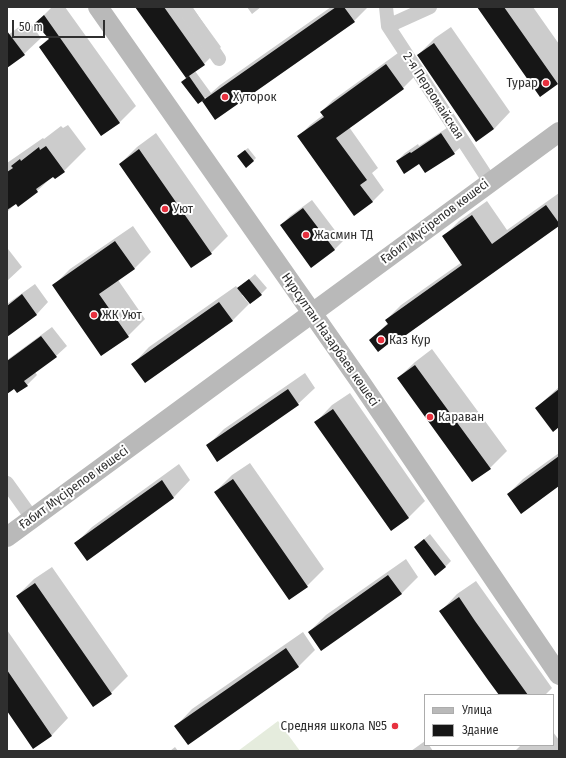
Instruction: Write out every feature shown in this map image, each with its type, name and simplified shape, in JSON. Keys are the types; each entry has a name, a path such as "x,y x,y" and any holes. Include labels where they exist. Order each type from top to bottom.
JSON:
{"main road":[{"name":"Нұрсұлтан Назарбаев көшесі","path":"98,7 359,380 559,675"},
{"name":"Ғабит Мүсірепов көшесі","path":"7,537 559,132"}],"street":[{"path":"184,7 219,59"},
{"name":"2-я Первомайская","path":"386,7 388,26 490,182"},
{"path":"388,26 430,7"},
{"path":"7,483 32,518"}],"green space":[{"path":"278,721 300,751 238,751"}],"building":[{"path":"135,7 164,7 205,65 186,78"},
{"path":"336,7 344,7 355,22 215,120 202,101"},
{"path":"477,7 504,7 558,84 540,97"},
{"path":"44,15 120,123 101,136 39,47 49,39 35,23"},
{"path":"7,31 25,55 7,68"},
{"path":"434,43 494,129 476,142 417,55"},
{"path":"386,64 404,89 336,138 367,180 360,185 373,202 354,216 297,136 324,117 320,112"},
{"path":"189,76 205,99 198,104 181,82"},
{"path":"441,133 455,154 425,173 419,164 404,174 396,161"},
{"path":"46,146 65,172 55,179 53,177 36,189 38,192 18,207 16,204 7,210 7,172 13,168 11,166 20,159 21,161 39,147 40,150"},
{"name":"Уют","path":"139,149 212,254 191,268 119,164"},
{"path":"245,150 254,161 246,168 237,156"},
{"path":"546,205 559,223 559,226 399,340 397,337 378,352 369,340 388,324 385,320 462,265 442,236 472,215 492,244"},
{"name":"Жасмин ТД","path":"303,208 335,250 311,268 280,225"},
{"name":"ЖК Уют","path":"115,241 135,269 99,294 129,337 101,356 52,285"},
{"path":"249,279 262,295 250,304 237,288"},
{"path":"22,294 37,315 7,337 7,306"},
{"path":"219,302 233,321 145,383 131,364"},
{"path":"41,336 57,357 24,381 28,386 17,393 14,389 7,394 7,361"},
{"path":"415,365 491,469 472,482 397,378"},
{"path":"288,389 299,405 217,462 206,445"},
{"path":"559,389 559,427 553,432 535,408"},
{"path":"333,409 409,518 391,531 314,422"},
{"path":"559,456 559,486 521,514 507,494"},
{"path":"233,479 308,587 289,600 214,492"},
{"path":"162,480 174,498 87,561 74,543"},
{"path":"424,539 446,567 435,576 414,547"},
{"path":"388,575 402,594 321,651 308,632"},
{"path":"35,583 112,694 93,707 16,596"},
{"path":"459,597 527,694 498,694 439,611"},
{"path":"286,648 299,667 188,745 174,726"},
{"path":"7,670 52,736 33,749 7,711"}],"place":[{"name":"Турар","path":"546,83"},
{"name":"Хуторок","path":"225,97"},
{"name":"Уют","path":"165,209"},
{"name":"Жасмин ТД","path":"306,235"},
{"name":"ЖК Уют","path":"94,315"},
{"name":"Каз Кур","path":"381,340"},
{"name":"Караван","path":"430,417"},
{"name":"Средняя школа №5","path":"395,726"}]}
